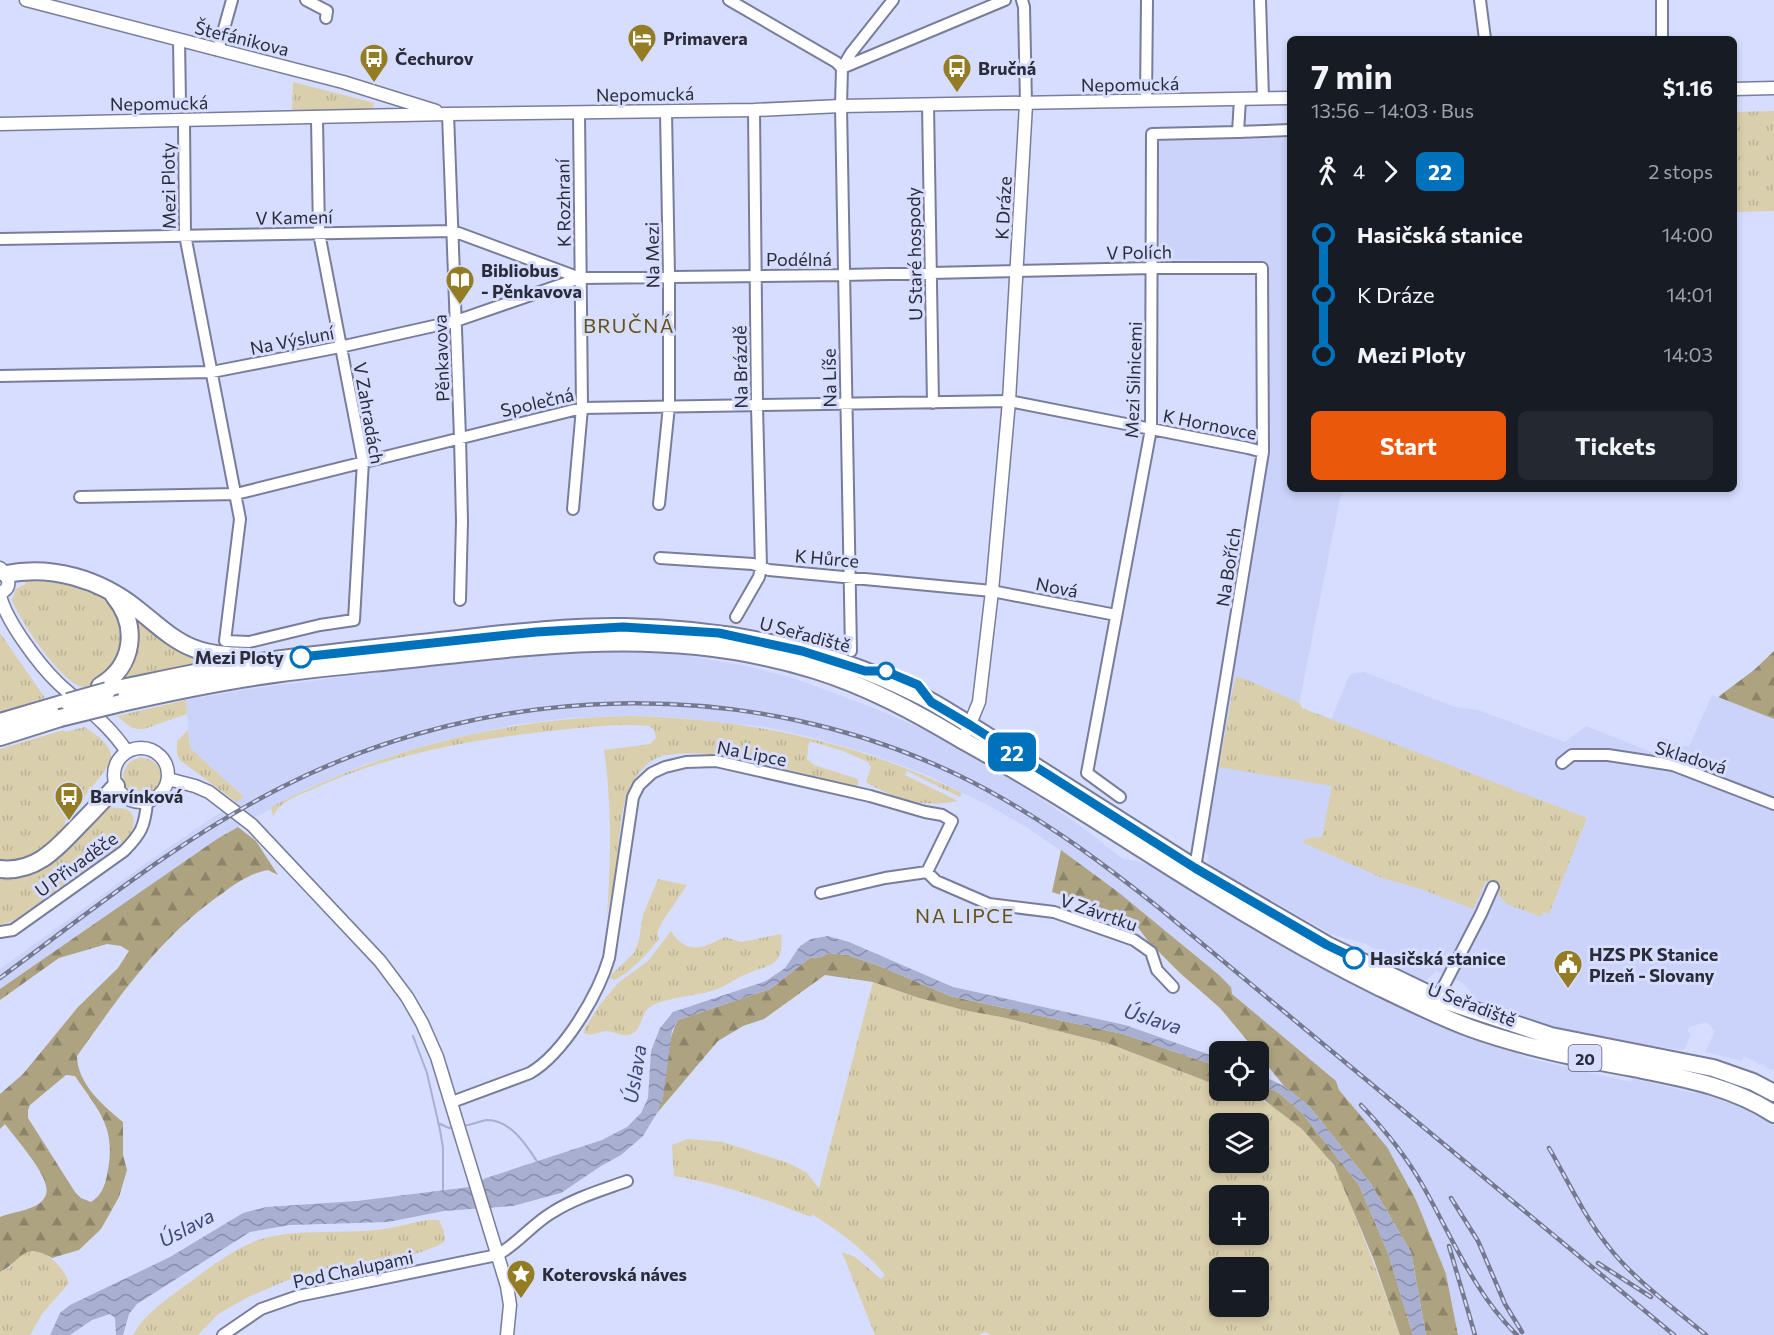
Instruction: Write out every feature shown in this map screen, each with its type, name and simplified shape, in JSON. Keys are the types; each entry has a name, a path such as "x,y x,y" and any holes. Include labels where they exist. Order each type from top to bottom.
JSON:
{"main road":[{"path":"3,572 59,572 86,579 131,604 178,640 192,647 232,656 279,659"},
{"path":"103,689 121,667 128,654 130,640 125,612 107,589"},
{"name":"20","path":"53,713 68,702 103,689 279,659 536,632 623,634"},
{"name":"U Seřadiště","path":"623,634 719,633 825,657 865,671 915,693 970,725 1195,868 1470,1028 1544,1050 1706,1083 1746,1099 1774,1114"},
{"name":"U Seřadiště","path":"623,634 765,656 816,670 864,688 907,708 1036,783 1259,923 1330,962 1434,1005 1551,1036 1723,1071 1774,1093"},
{"name":"20","path":"2,733 53,713 121,703 189,688 280,673 623,634"},
{"path":"0,869 19,869 44,859 116,786"}],"street":[{"name":"Štefánikova","path":"26,0 343,82 448,114"},
{"path":"218,50 232,0"},
{"path":"306,0 327,11 326,18"},
{"path":"729,0 842,68"},
{"path":"842,68 893,0"},
{"path":"842,68 1005,0"},
{"path":"1022,0 1026,104"},
{"path":"1146,101 1147,0"},
{"path":"1260,0 1263,99"},
{"path":"1480,0 1485,36"},
{"path":"1662,0 1662,36"},
{"path":"179,40 180,103"},
{"name":"Na Líše","path":"842,68 851,651"},
{"path":"1737,89 1774,87"},
{"name":"Nepomucká","path":"0,124 1287,98"},
{"path":"1240,99 1238,132 1287,130"},
{"name":"K Dráze","path":"962,740 979,702 992,591 1009,401 1026,104"},
{"name":"U Staré hospody","path":"928,105 933,403"},
{"name":"Na Brázdě","path":"736,617 759,577 761,567 754,110"},
{"name":"Na Mezi","path":"659,504 669,406 666,112"},
{"name":"K Rozhraní","path":"573,509 582,408 579,113"},
{"name":"Pěnkavova","path":"448,114 460,437 462,521 460,600"},
{"name":"V Zahradách","path":"225,641 249,642 320,625 354,620 363,461 319,233 317,118"},
{"name":"Mezi Ploty","path":"184,121 185,235 240,519 225,641"},
{"name":"Mezi Silnicemi","path":"1120,797 1087,773 1151,429 1152,134 1238,132"},
{"name":"V Kamení","path":"0,239 453,231 580,278"},
{"name":"V Polích","path":"1018,270 1262,268"},
{"name":"Na Bořích","path":"1195,868 1263,452 1262,268"},
{"name":"Podélná","path":"580,278 844,275 1018,270"},
{"name":"Na Výsluní","path":"0,376 212,372 340,348 456,321 580,278"},
{"name":"K Hornovce","path":"1009,401 1263,452"},
{"name":"Společná","path":"80,497 236,494 582,408 1009,401"},
{"name":"K Hůrce","path":"660,558 753,564 769,570 992,591"},
{"path":"3,572 9,586 0,595 10,621 58,683 104,723 127,752"},
{"name":"Nová","path":"992,591 1116,615"},
{"path":"142,748 156,753 166,764 168,779 161,794 147,802 138,802 129,800 116,786 115,771 117,764 127,752 142,748"},
{"name":"Skladová","path":"1562,763 1572,756 1608,754 1673,765 1774,804"},
{"name":"Na Lipce","path":"452,1102 530,1073 540,1067 560,1047 594,995 609,958 633,797 639,785 652,773 686,762 716,761 942,815 952,821 927,872"},
{"path":"168,779 209,792 252,825 380,961 400,987 422,1023 437,1057 457,1117 507,1286 510,1305 507,1335"},
{"name":"U Přivaděče","path":"0,932 14,930 124,851 138,837 145,820 147,802"},
{"path":"821,892 885,878 927,872"},
{"name":"V Závrtku","path":"927,872 936,881 989,904 1054,912 1134,940 1151,952 1157,970 1173,987"},
{"path":"1434,1005 1493,887"},
{"path":"497,1255 509,1248 537,1222 553,1212 583,1197 627,1181"},
{"name":"Pod Chalupami","path":"223,1335 261,1309 298,1296 497,1255"}],"shaded area":[{"path":"1287,138 1287,492 1341,492 1299,704 1302,708 1331,719 1350,674 1364,672 1455,707 1478,710 1565,742 1586,726 1654,753 1660,737 1689,747 1712,695 1774,719 1774,1069 1771,1070 1762,1064 1758,1065 1744,1056 1742,1061 1705,1052 1715,1031 1707,1022 1689,1027 1687,1032 1691,1033 1684,1050 1575,1033 1478,1001 1463,983 1436,971 1427,980 1421,980 1367,944 1331,934 1209,865 1208,855 1201,848 1266,463 1265,261 1160,259 1157,141"},
{"path":"631,651 673,653 751,667 796,679 874,708 964,747 1082,827 1123,859 1153,867 1288,948 1407,1012 1516,1052 1526,1058 1631,1082 1633,1079 1695,1093 1699,1091 1729,1100 1757,1113 1774,1125 1774,1335 1458,1335 1446,1274 1339,1090 1336,1081 1232,994 1231,987 1219,975 1079,863 995,809 927,775 867,753 766,727 674,717 567,718 513,725 440,741 366,764 304,790 217,839 0,989 0,969 156,856 243,797 190,748 186,700 250,689 396,670 557,654"}],"green space":[{"path":"293,82 374,103 372,110 292,113"},
{"path":"1774,111 1774,211 1737,212 1737,112"},
{"path":"26,581 55,583 88,590 115,606 123,619 124,650 119,661 99,682 84,687 75,684 43,650 12,600 16,589"},
{"path":"131,612 226,662 119,684 131,667 136,650"},
{"path":"0,633 45,698 0,712"},
{"path":"1774,651 1774,719 1718,697 1754,670"},
{"path":"1240,677 1300,703 1302,708 1587,818 1549,914 1543,912 1541,917 1507,904 1499,896 1499,886 1486,881 1473,909 1421,889 1382,878 1302,842 1308,838 1322,837 1332,786 1219,767 1235,678"},
{"path":"186,700 187,714 144,729 133,728 117,716"},
{"path":"627,716 714,722 799,736 881,759 962,793 960,797 907,771 905,775 958,801 933,804 899,798 866,782 871,767 868,762 843,751 810,741 807,759 814,765 858,779 858,785 856,787 729,757 679,754 659,757 639,773 627,794 622,814 616,872 607,915 610,832 604,750 650,744 656,738 650,726 616,725 559,730 433,749 342,776 290,800 276,811 273,817 271,807 314,787 356,769 444,741 534,723"},
{"path":"85,727 109,748 111,759 109,765 64,823 67,826 60,839 29,862 0,864 0,749 64,730 65,732"},
{"path":"188,730 190,748 244,797 236,802 180,760 177,754 177,741"},
{"path":"142,758 155,764 161,777 155,790 142,796 129,790 123,777 129,764"},
{"path":"110,806 126,810 133,816 133,827 127,840 13,921 0,925 0,877 17,878 33,874 48,866 75,844"},
{"path":"238,827 256,841 278,875 268,870 244,879 180,928 143,968 77,1056 78,1066 86,1085 107,1109 123,1122 123,1155 127,1170 119,1197 101,1229 79,1250 52,1258 34,1251 28,1252 0,1272 0,1217 36,1206 46,1196 47,1191 44,1179 29,1154 5,1124 0,1129 0,1094 23,1074 78,1007 118,968 129,951 121,946 107,944 59,958 0,1000 0,989 217,839","holes":["66,1075 75,1076 99,1111 110,1145 110,1159 105,1183 100,1194 91,1202 81,1198 75,1192 28,1118 30,1105"]},
{"path":"1061,850 1118,892 1219,975 1231,987 1232,994 1336,1081 1339,1090 1387,1147 1416,1200 1446,1274 1458,1335 1426,1335 1411,1252 1371,1184 1309,1106 1284,1086 1269,1067 1269,1041 1248,1041 1220,1008 1148,941 1131,918 1052,892"},
{"path":"658,879 687,885 662,922 657,933 659,939 632,968 614,980 610,978 612,974 634,953 639,940 643,915"},
{"path":"671,931 683,944 696,948 725,937 741,942 781,934 782,945 773,963 720,988 653,1005 645,1012 637,1030 633,1033 625,1035 606,1031 593,1034 584,1033 599,1006 618,983 648,961"},
{"path":"829,953 848,955 950,996 1123,1034 1209,1064 1209,1082 1110,1044 1006,1018 963,1010 873,982 825,975 764,1019 743,1026 718,1041 657,1113 670,1042 678,1020 770,989 810,958 821,957"},
{"path":"873,982 963,1010 1006,1018 1110,1044 1209,1082 1209,1101 1263,1101 1269,1104 1298,1125 1311,1138 1323,1151 1339,1176 1400,1335 991,1335 985,1332 979,1335 875,1335 842,1252 855,1257 881,1279 885,1275 868,1256 812,1214 811,1217 743,1193 674,1176 672,1145 688,1139 723,1142 788,1163 806,1172 819,1188"},
{"path":"1269,1088 1279,1093 1302,1113 1359,1185 1388,1253 1413,1335 1400,1335 1374,1260 1334,1165 1302,1129 1266,1101 1269,1101"},
{"path":"439,1220 444,1231 445,1241 437,1246 415,1254 319,1270 283,1282 248,1297 218,1314 198,1335 133,1335 161,1303 233,1252 251,1243 306,1232 372,1230"},
{"path":"39,1251 57,1264 69,1283 42,1314 30,1335 0,1335 0,1272 9,1268 22,1253"}],"water":[{"path":"828,936 849,942 953,987 1125,1025 1209,1054 1209,1064 1123,1034 950,996 882,967 848,955 829,953 821,957 810,958 770,989 678,1020 672,1031 663,1098 643,1136 621,1155 561,1193 513,1206 444,1211 388,1222 290,1225 250,1232 137,1304 129,1314 123,1335 116,1335 115,1318 110,1314 92,1320 70,1335 50,1335 60,1313 70,1305 170,1257 243,1213 266,1207 357,1201 469,1187 486,1178 602,1140 627,1127 641,1113 648,1098 651,1051 660,1028 673,1012 766,981 785,968 800,946 811,939"},
{"path":"1269,1079 1284,1086 1309,1106 1371,1184 1411,1252 1426,1335 1413,1335 1388,1253 1359,1185 1302,1113 1279,1093 1269,1088"}],"waterway":[{"path":"413,1036 427,1073 440,1130 443,1148 443,1190"},
{"path":"463,1126 487,1120 504,1124 517,1135 538,1163"},
{"path":"438,1123 449,1128 455,1127"}],"railway":[{"path":"0,978 137,876 208,829 282,787 362,752 446,726 532,710 620,704 707,707 794,720 879,743 960,776 1012,804 1087,853 1158,907 1674,1335"},
{"path":"1361,1105 1410,1164 1476,1283 1502,1319 1517,1335"},
{"path":"1549,1148 1591,1223 1618,1258 1654,1293 1706,1335"},
{"path":"1451,1198 1478,1241 1505,1304 1522,1332"},
{"path":"1449,1246 1475,1335"},
{"path":"1598,1263 1651,1297"}],"bus line":[{"name":"22","path":"301,657 450,640 623,627 719,633 802,651 865,671 885,671 918,685 931,702 1195,868 1327,945 1354,958"}],"place":[{"name":"Primavera","path":"642,64"},
{"name":"Čechurov","path":"374,84"},
{"name":"Bručná","path":"957,94"},
{"name":"Bibliobus - Pěnkavova","path":"460,306"},
{"name":"Mezi Ploty","path":"301,657"},
{"name":"Barvínková","path":"69,822"},
{"name":"Hasičská stanice","path":"1354,958"},
{"name":"HZS PK Stanice Plzeň - Slovany","path":"1568,990"},
{"name":"Koterovská náves","path":"521,1300"}],"district":[{"name":"BRUČNÁ","path":"629,325"},
{"name":"NA LIPCE","path":"965,915"}],"water label":[{"name":"Úslava","path":"1153,1018"},
{"name":"Úslava","path":"634,1074"},
{"name":"Úslava","path":"186,1227"}]}
